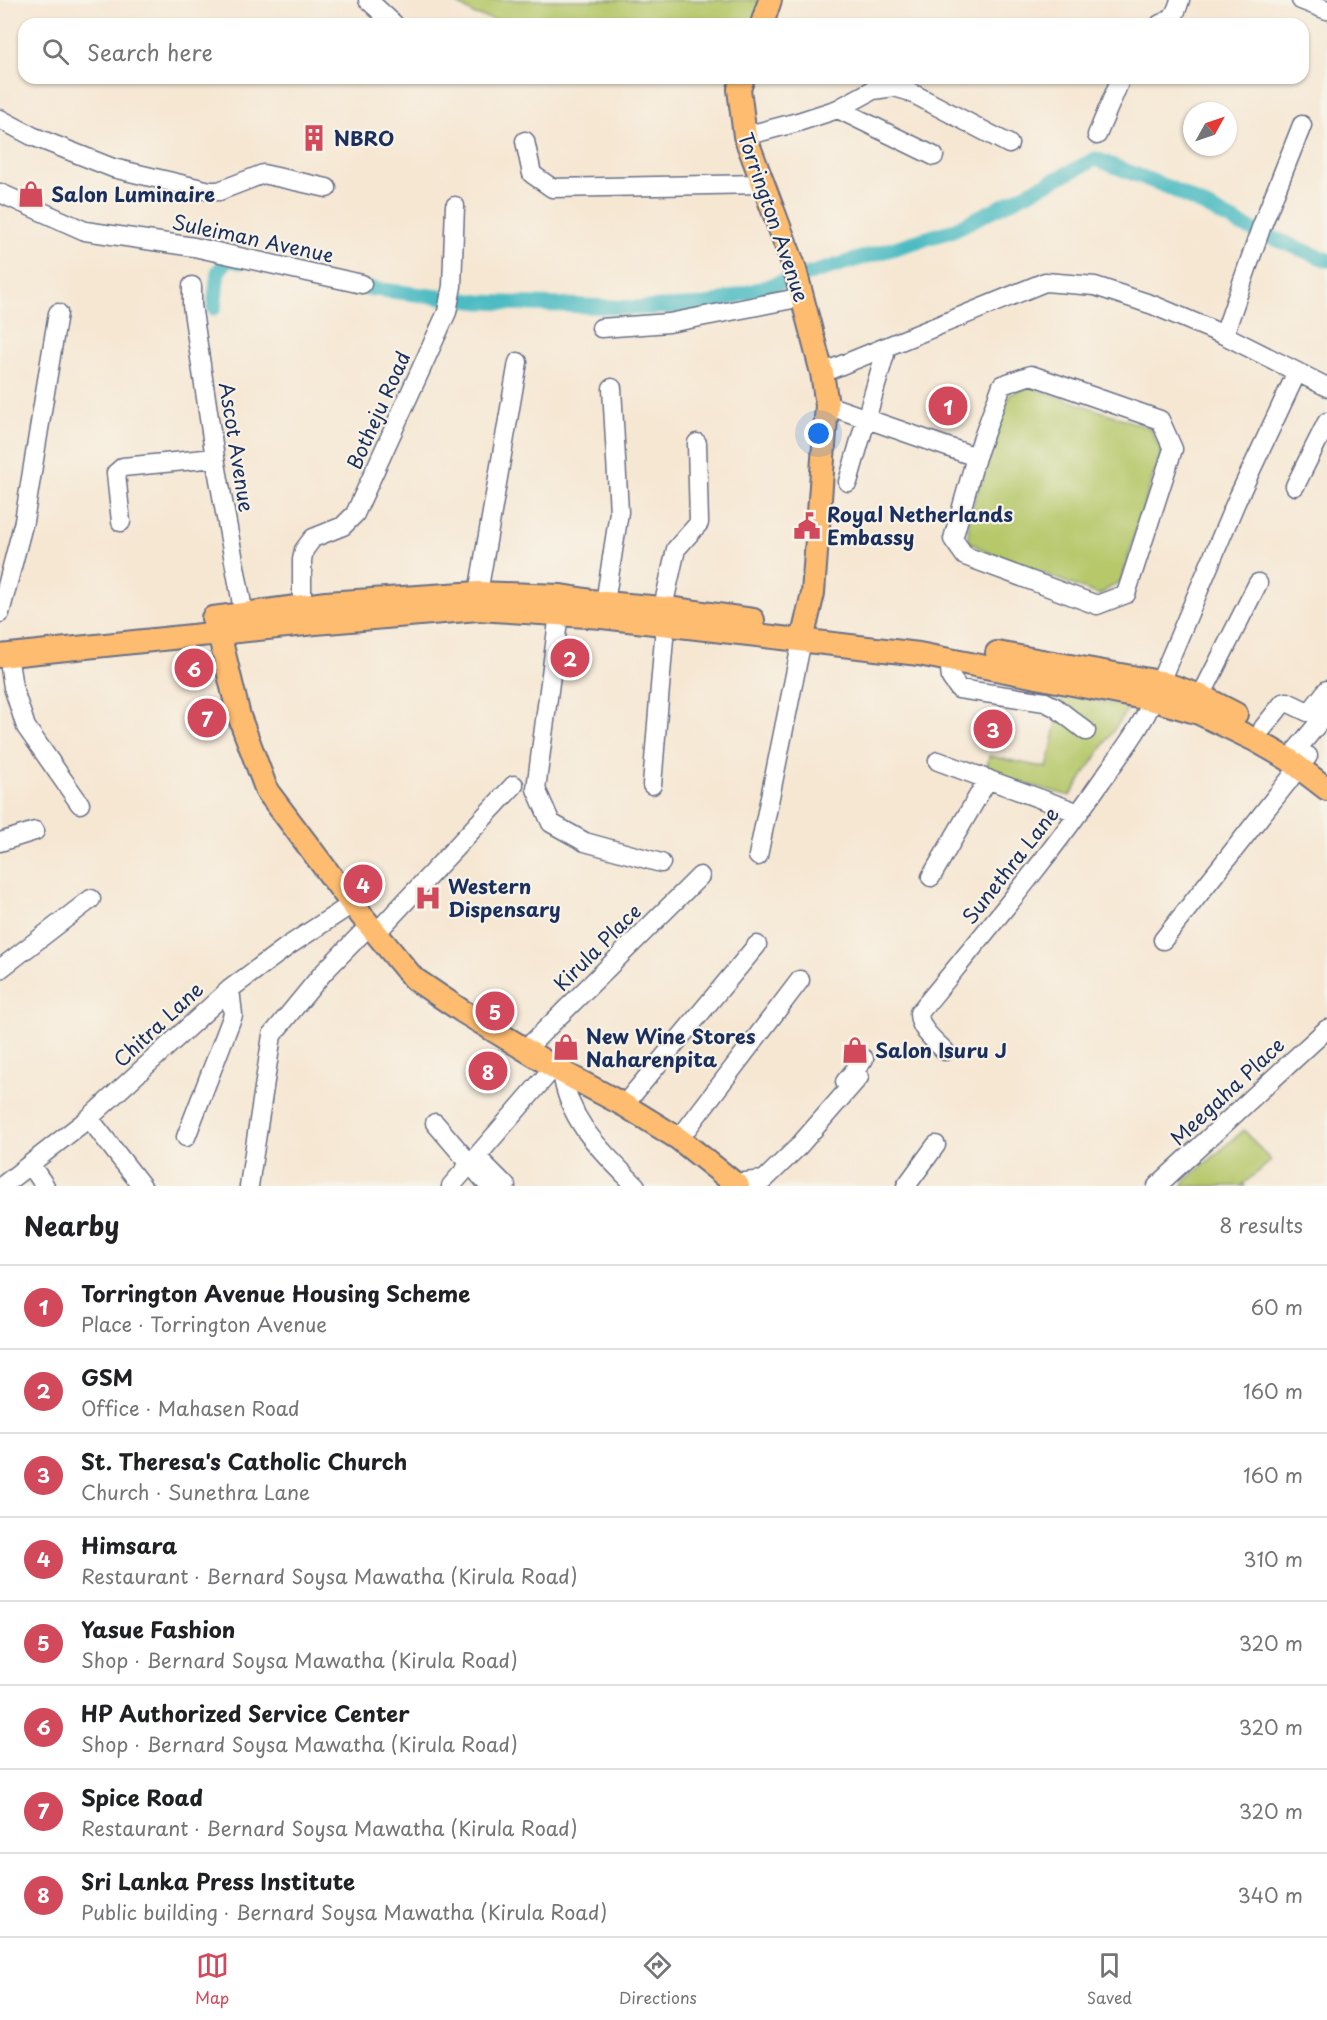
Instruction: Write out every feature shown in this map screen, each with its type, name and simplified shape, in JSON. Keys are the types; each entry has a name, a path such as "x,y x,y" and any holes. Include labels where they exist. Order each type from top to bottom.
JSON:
{"main road":[{"path":"764,18 770,0"},
{"name":"Torrington Avenue","path":"741,84 739,88 745,136 794,266 822,373 827,405 813,593 803,633"},
{"path":"218,625 244,615 302,605 478,593 561,596 664,616 803,633 949,659 1201,696 1263,728 1302,757 1327,789"},
{"path":"3,651 108,632 478,609 602,617 664,616"},
{"path":"218,625 239,716 267,791 352,904 413,978 462,1011 679,1139 737,1184"},
{"path":"803,633 921,640 1157,691 1255,740 1302,757 1327,770"}],"street":[{"path":"368,0 388,18"},
{"path":"1172,18 1180,0"},
{"path":"1301,0 1327,10"},
{"path":"1097,135 1118,84"},
{"path":"745,136 838,109 873,90 894,87 908,91 1009,144"},
{"path":"838,109 934,156"},
{"path":"0,119 32,136 113,168 210,191 219,191 263,174 327,188"},
{"path":"1224,335 1259,235 1302,124"},
{"path":"525,141 532,174 552,188 762,184"},
{"name":"Suleiman Avenue","path":"0,193 85,231 194,247 362,284"},
{"name":"Botheju Road","path":"302,605 304,550 313,538 343,526 355,514 447,312 452,286 455,206"},
{"path":"822,373 1045,282 1095,286 1152,305 1224,335 1327,387"},
{"name":"Ascot Avenue","path":"192,286 192,305 215,458 244,615"},
{"path":"601,328 669,323 803,297"},
{"path":"0,613 24,521 58,313"},
{"path":"848,482 886,347"},
{"path":"478,593 518,362"},
{"name":"Sunethra Lane","path":"945,1051 924,1029 919,1021 919,1013 1040,867 1121,753 1157,691 1236,502 1297,372"},
{"path":"1031,375 1160,420 1173,449 1126,594 1096,604 966,556 952,539 976,457 1002,385 1031,375"},
{"path":"605,603 619,512 612,388"},
{"path":"827,405 976,457"},
{"path":"1295,486 1327,422"},
{"path":"652,785 664,616 676,549 699,523 697,443"},
{"path":"121,522 116,473 123,467 215,458"},
{"path":"1201,696 1258,583"},
{"path":"559,614 536,789 550,823 585,843 661,863"},
{"path":"758,856 803,633"},
{"path":"3,651 26,727 80,804"},
{"path":"949,659 951,678 959,689 1045,702 1086,731"},
{"path":"1263,728 1283,703 1287,702 1308,712 1327,690"},
{"path":"1163,940 1302,757 1327,713"},
{"path":"938,761 1079,813"},
{"path":"931,877 988,779"},
{"path":"249,1186 272,1035 323,973 373,929 514,785"},
{"path":"0,842 35,831"},
{"name":"Kirula Place","path":"526,1049 700,876"},
{"path":"0,969 91,898"},
{"name":"Chitra Lane","path":"2,1186 89,1118 230,989 288,946 352,904"},
{"path":"624,1105 757,945"},
{"path":"679,1139 800,980"},
{"path":"186,1137 233,1015 230,989"},
{"name":"Meegaha Place","path":"1157,1186 1327,1029"},
{"path":"780,1166 795,1142 864,1059"},
{"path":"451,1186 558,1069"},
{"path":"558,1069 565,1093 588,1136 636,1186"},
{"path":"737,1184 764,1180 780,1166 859,1077"},
{"path":"89,1118 142,1186"},
{"path":"435,1123 473,1160 506,1186"},
{"path":"906,1186 936,1144"},
{"path":"473,1160 489,1186"},
{"path":"30,1164 45,1186"}],"green space":[{"path":"452,0 761,0 756,18 488,18 475,15"},
{"path":"1030,387 1150,428 1161,452 1122,580 1099,595 985,551 968,541 969,517 1010,394"},
{"path":"1063,694 1129,707 1070,796 986,773 989,756 1047,768"},
{"path":"1244,1130 1271,1161 1243,1184 1245,1186 1183,1186 1182,1184"}],"waterway":[{"path":"349,286 481,302 640,308 706,305 951,231 1096,159 1170,188 1241,225 1327,260"},
{"path":"214,308 218,272 228,259 240,262"}],"place":[{"name":"NBRO","path":"314,138"},
{"name":"Salon Luminaire","path":"31,194"},
{"name":"Torrington Avenue Housing Scheme","path":"948,406"},
{"name":"Royal Netherlands Embassy","path":"807,526"},
{"name":"GSM","path":"570,658"},
{"name":"HP Authorized Service Center","path":"194,668"},
{"name":"Spice Road","path":"207,718"},
{"name":"St. Theresa's Catholic Church","path":"993,729"},
{"name":"Himsara","path":"363,884"},
{"name":"Western Dispensary","path":"428,898"},
{"name":"Yasue Fashion","path":"495,1011"},
{"name":"New Wine Stores Naharenpita","path":"566,1047"},
{"name":"Salon Isuru J","path":"855,1050"},
{"name":"Sri Lanka Press Institute","path":"488,1071"}]}
